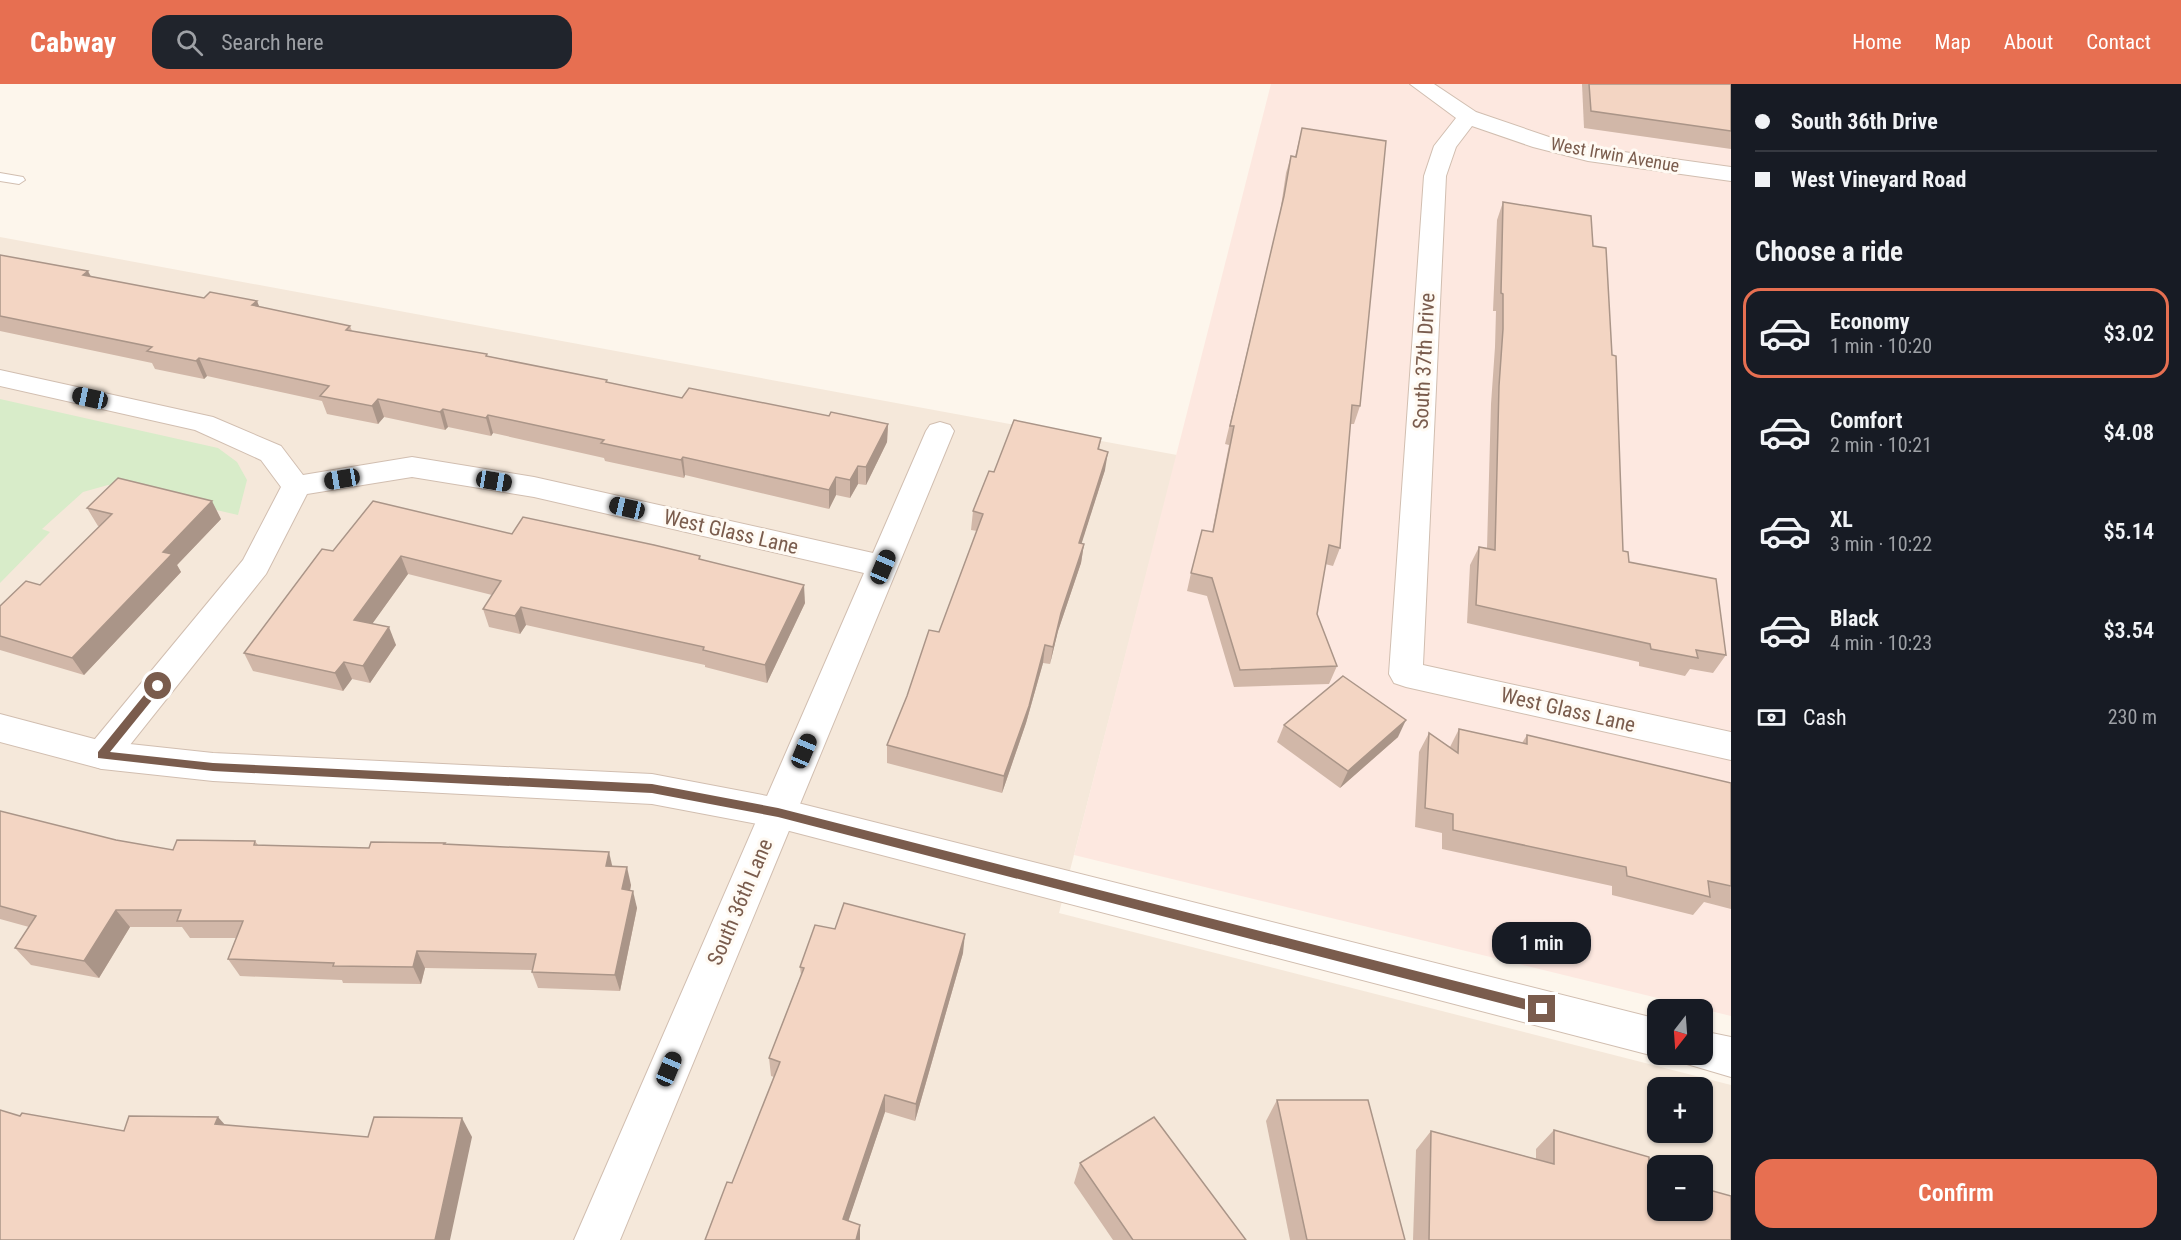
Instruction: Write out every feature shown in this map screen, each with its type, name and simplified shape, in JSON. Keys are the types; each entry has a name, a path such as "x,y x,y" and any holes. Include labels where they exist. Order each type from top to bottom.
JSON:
{"street":[{"path":"1420,84 1468,117"},
{"name":"West Irwin Avenue","path":"1468,117 1541,142 1588,154 1731,174"},
{"name":"South 37th Drive","path":"1406,674 1435,176 1445,146 1468,117"},
{"path":"0,378 203,423 271,453 296,486 255,566 102,755"},
{"name":"South 36th Lane","path":"597,1240 940,431"},
{"name":"West Glass Lane","path":"296,486 412,467 534,487 883,567"},
{"name":"West Glass Lane","path":"1406,674 1731,746"},
{"path":"0,728 102,755 213,767 652,789 778,813 1647,1035"},
{"path":"1713,1053 1731,1057"}],"lane":[{"path":"0,177 20,180"}],"shaded area":[{"path":"1271,84 1731,84 1731,1016 1713,1012 1713,999 1662,999 1074,855"},
{"path":"0,237 1177,455 1059,913 1700,1077 1647,1077 1647,1143 1713,1143 1713,1080 1731,1085 1731,1240 0,1240"}],"green space":[{"path":"0,399 218,448 237,462 247,480 238,515 108,485 83,492 42,529 50,532 0,583"}],"building":[{"path":"1589,84 1731,84 1731,131 1591,111"},
{"path":"1302,128 1386,141 1360,406 1352,405 1340,548 1329,545 1317,614 1337,666 1240,670 1212,578 1191,573 1202,530 1213,532 1234,426 1230,426 1284,196 1291,156 1296,157"},
{"path":"1503,202 1591,216 1593,246 1606,248 1612,355 1616,356 1623,551 1628,552 1629,562 1716,579 1726,655 1696,650 1698,658 1651,649 1650,644 1476,605 1479,547 1495,550 1499,386 1503,329 1503,294 1501,293"},
{"path":"0,255 88,271 83,275 204,298 210,292 257,301 252,305 350,326 346,330 487,354 486,356 607,380 606,382 682,398 689,388 829,416 831,412 888,424 866,467 858,466 850,480 836,477 829,490 683,457 681,460 601,443 604,440 488,415 486,418 443,409 440,412 378,399 372,406 320,396 329,386 199,358 196,361 147,351 152,347 0,316"},
{"path":"1014,420 1101,438 1098,449 1108,452 1079,543 1084,544 1061,613 1053,647 1045,645 1029,706 1004,776 887,745 907,696 929,630 939,632 983,514 973,511 989,471 994,472"},
{"path":"118,478 212,501 163,552 172,554 72,658 0,636 0,606 26,581 40,585 112,514 87,508"},
{"path":"373,501 512,534 523,517 700,556 699,559 804,585 765,665 703,650 704,647 521,607 515,616 483,609 501,581 401,556 354,620 389,627 363,666 344,662 335,673 244,653 322,549 333,551"},
{"path":"1343,676 1406,720 1348,771 1284,725"},
{"path":"1459,729 1527,744 1527,735 1731,783 1731,886 1708,881 1710,897 1627,876 1626,867 1453,830 1453,814 1425,808 1429,733 1458,753"},
{"path":"0,811 116,840 173,850 177,840 255,841 254,845 369,848 371,842 445,843 609,852 606,866 627,867 622,889 633,891 615,975 532,972 536,954 417,951 413,967 333,966 334,963 228,959 243,921 177,921 181,910 116,910 84,961 15,948 36,916 0,906"},
{"path":"844,903 965,934 916,1104 885,1095 843,1219 860,1225 856,1240 705,1240 727,1182 732,1183 780,1062 769,1058 804,968 800,967 815,925 835,929"},
{"path":"1277,1100 1368,1100 1405,1240 1307,1240"},
{"path":"0,1110 20,1116 22,1113 124,1131 129,1116 218,1117 215,1124 368,1137 374,1117 462,1118 435,1240 0,1240"},
{"path":"1154,1117 1246,1240 1133,1240 1080,1163"},
{"path":"1554,1130 1647,1156 1647,1221 1713,1221 1713,1191 1731,1196 1731,1240 1429,1240 1431,1131 1554,1164"}],"route":[{"path":"158,686 102,755 213,767 652,789 778,813 1542,1009"}]}
